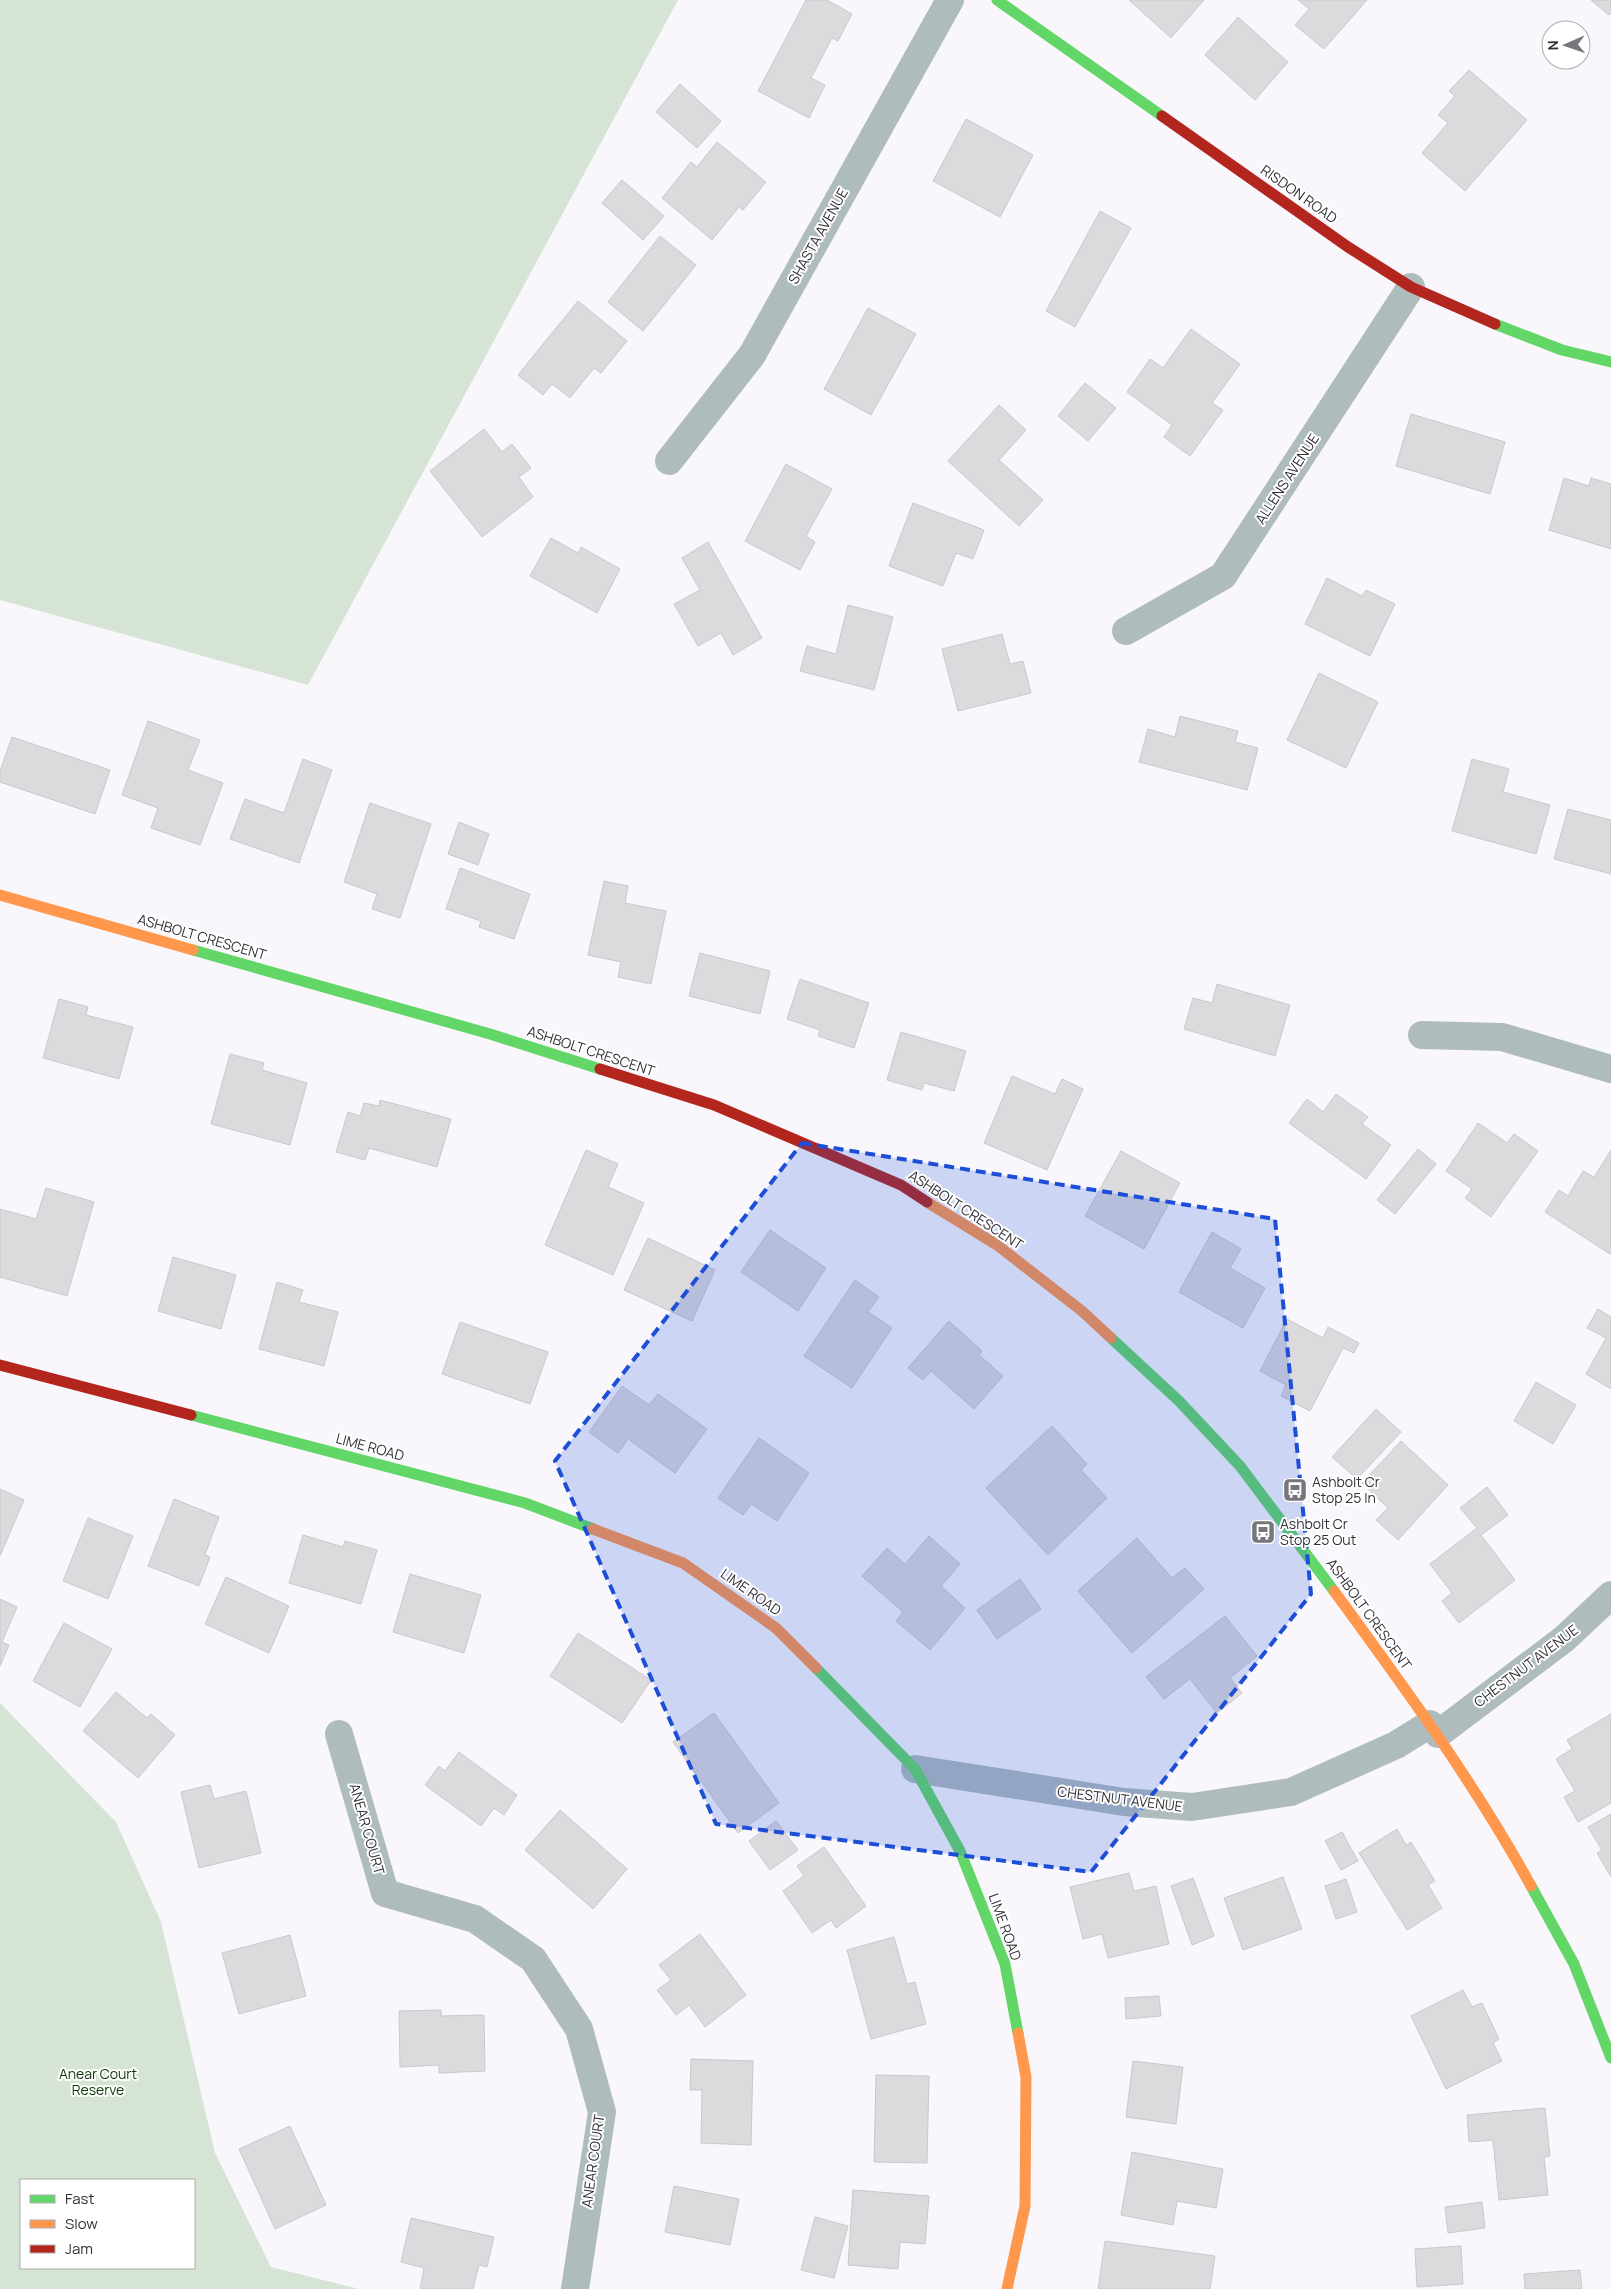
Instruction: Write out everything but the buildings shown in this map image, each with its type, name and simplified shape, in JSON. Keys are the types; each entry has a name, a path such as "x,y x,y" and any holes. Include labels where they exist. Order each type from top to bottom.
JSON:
{"street":[{"name":"SHASTA AVENUE","path":"669,461 752,355 950,0"},
{"name":"RISDON ROAD","path":"997,0 1145,102 1262,187 1410,287 1486,321 1562,350 1611,362"},
{"name":"ALLENS AVENUE","path":"1126,631 1223,576 1410,287"},
{"name":"ASHBOLT CRESCENT","path":"0,895 490,1034 714,1105 901,1185 997,1245 1082,1311 1179,1401 1240,1466 1278,1513 1434,1729 1514,1855 1574,1964 1611,2058"},
{"path":"1422,1035 1502,1037 1611,1069"},
{"name":"LIME ROAD","path":"0,1365 525,1503 683,1563 776,1628 915,1769 960,1851 1004,1964 1026,2077 1026,2206 1006,2289"},
{"name":"CHESTNUT AVENUE","path":"915,1769 1124,1802 1192,1807 1291,1792 1434,1729 1564,1639 1611,1595"},
{"name":"ANEAR COURT","path":"339,1734 385,1893 475,1919 533,1959 579,2030 602,2112 575,2289"}],"highlighted area":[{"path":"802,1143 1275,1219 1311,1594 1091,1872 716,1824 555,1461"}],"green space":[{"path":"0,0 678,0 308,685 0,600"},
{"name":"Anear Court Reserve","path":"0,1703 116,1822 161,1922 215,2153 271,2267 359,2289 0,2289"}],"traffic: fast":[{"path":"997,0 1162,116"},
{"path":"1495,324 1562,350 1611,362"},
{"path":"193,950 490,1034 600,1069"},
{"path":"1111,1338 1179,1401 1240,1466 1334,1591"},
{"path":"191,1415 525,1503 593,1529"},
{"path":"816,1668 915,1769 960,1851 1005,1964 1018,2033"},
{"path":"1531,1886 1574,1964 1611,2058"}],"traffic: slow":[{"path":"0,895 193,950"},
{"path":"927,1202 997,1245 1082,1311 1111,1338"},
{"path":"593,1529 683,1563 776,1628 816,1668"},
{"path":"1334,1591 1462,1772 1531,1886"},
{"path":"1007,2289 1025,2206 1026,2077 1018,2033"}],"traffic: jam":[{"path":"1162,116 1348,247 1411,287 1495,324"},
{"path":"600,1069 714,1105 901,1185 927,1202"},
{"path":"0,1365 191,1415"}],"place":[{"name":"Ashbolt Cr Stop 25 In","path":"1295,1490"},
{"name":"Ashbolt Cr Stop 25 Out","path":"1263,1532"}]}
